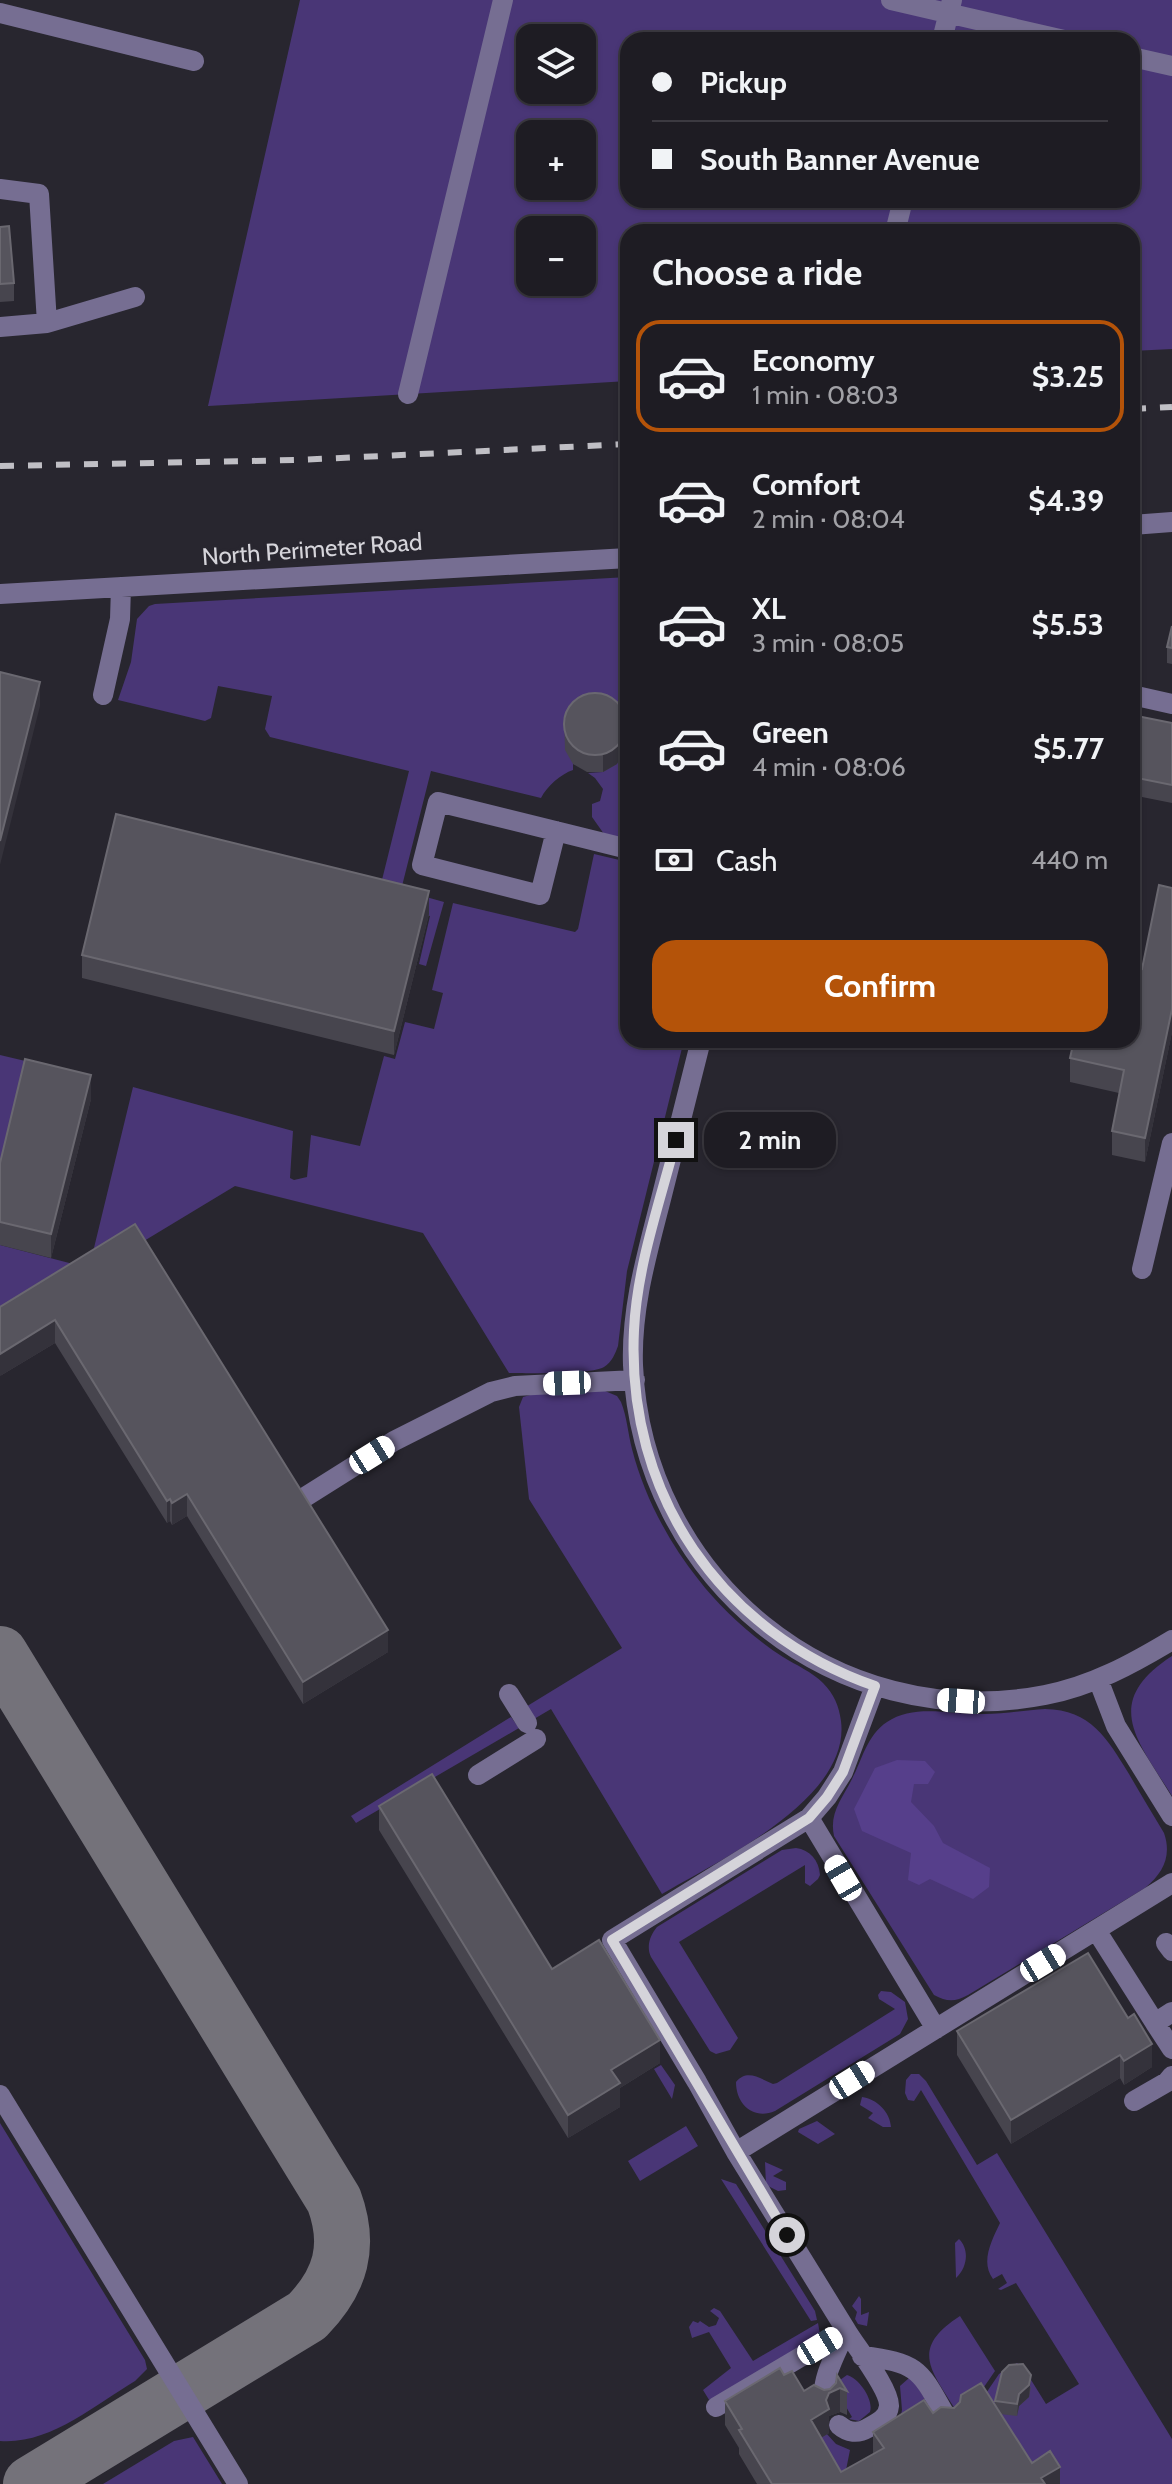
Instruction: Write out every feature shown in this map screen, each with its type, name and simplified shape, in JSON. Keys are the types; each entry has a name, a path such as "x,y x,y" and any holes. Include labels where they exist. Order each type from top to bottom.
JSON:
{"street":[{"path":"408,394 503,0"},
{"path":"891,0 951,6 1037,32"},
{"path":"944,32 951,6"},
{"path":"0,13 194,61"},
{"path":"1140,59 1172,66"},
{"path":"0,189 39,194 47,323"},
{"path":"0,327 47,323 135,297"},
{"path":"1140,524 1172,522"},
{"name":"North Perimeter Road","path":"0,594 620,558"},
{"path":"103,695 120,619 121,587"},
{"path":"1140,697 1172,704"},
{"path":"556,831 540,895 422,865 438,802 556,831 620,847"},
{"path":"699,1048 637,1299 635,1380 642,1433 656,1479 683,1532 719,1583 756,1621 790,1646 829,1668 875,1686 937,1699 995,1701 1047,1695 1098,1679 1134,1663 1172,1640"},
{"path":"1142,1269 1171,1141"},
{"path":"305,1497 394,1441 491,1392 515,1386 635,1380"},
{"path":"1098,1679 1116,1726 1172,1816"},
{"path":"839,2425 851,2432 865,2431 884,2418 889,2406 884,2390 736,2152 612,1940 809,1818 843,1772 875,1686"},
{"path":"478,1775 531,1731 509,1694"},
{"path":"809,1818 936,2029"},
{"path":"736,2152 1172,1883"},
{"path":"1096,1930 1164,2018 1172,2049"},
{"path":"1134,2101 1172,2076"},
{"path":"0,2095 238,2484"},
{"path":"824,2401 825,2381 846,2330"},
{"path":"716,2407 846,2330"},
{"path":"862,2356 894,2360 909,2366 923,2377 948,2420"}],"shaded area":[{"path":"300,0 1172,0 1172,349 1140,351 1140,224 620,224 620,381 208,406"},
{"path":"620,577 620,838 604,834 592,817 592,804 600,801 603,789 588,773 603,772 573,764 573,770 555,781 541,798 431,771 401,890 444,902 426,966 419,964 430,916 376,904 409,771 270,737 265,729 272,696 218,686 211,718 205,721 118,700 131,662 137,619 155,604"},
{"path":"594,854 620,860 620,1048 682,1048 627,1271 618,1346 607,1365 597,1370 573,1372 509,1373 423,1233 235,1186 0,1328 0,1245 77,1265 93,1252 133,1087 293,1131 290,1178 307,1177 311,1135 360,1146 384,1056 395,1059 405,1022 434,1029 443,993 432,990 453,903 575,932"},
{"path":"0,1055 38,1064 0,1186"},
{"path":"605,1391 617,1396 621,1402 643,1484 667,1534 687,1564 716,1601 748,1631 823,1683 835,1700 841,1721 838,1749 825,1776 804,1801 746,1845 662,1894 551,1709 534,1719 524,1708 622,1648 529,1499 519,1407 523,1397 537,1393"},
{"path":"1172,1656 1172,1796 1138,1739 1132,1722 1132,1706 1137,1689 1150,1673"},
{"path":"1045,1709 1074,1715 1096,1728 1105,1738 1164,1833 1167,1849 1164,1864 1145,1888 968,1995 955,2000 943,1999 934,1995 834,1836 833,1820 837,1806 870,1741 880,1727 898,1716 921,1711 984,1714"},
{"path":"511,1717 519,1728 356,1823 351,1816"},
{"path":"897,1760 925,1761 935,1772 928,1784 914,1784 911,1802 934,1826 943,1843 990,1868 989,1887 973,1899 930,1879 919,1885 908,1880 911,1853 862,1831 854,1809 875,1768"},
{"path":"796,1848 809,1853 818,1865 820,1875 810,1886 805,1883 805,1865 679,1942 738,2038 730,2050 716,2054 710,2051 651,1957 651,1937 657,1927 782,1850"},
{"path":"881,1991 891,1992 905,2002 908,2019 900,2034 775,2111 760,2114 743,2104 736,2082 740,2078 753,2076 777,2083 895,2009 879,1999"},
{"path":"661,2065 675,2085 672,2099 654,2069"},
{"path":"911,2074 919,2074 926,2081 977,2165 997,2153 1172,2439 1172,2484 1055,2484 1037,2481 978,2405 999,2374 1017,2363 1023,2367 1046,2404 1079,2384 1016,2283 998,2289 1007,2283 1002,2274 993,2279 987,2258 1000,2223 921,2090 914,2101 908,2100 906,2080"},
{"path":"862,2097 882,2107 891,2127 883,2127 868,2118 873,2113 860,2105"},
{"path":"817,2121 835,2134 818,2144 798,2132"},
{"path":"0,2123 145,2360 147,2369 135,2381 71,2422 18,2441 0,2441"},
{"path":"686,2126 698,2146 640,2181 628,2161"},
{"path":"765,2162 783,2170 773,2176 786,2182 786,2190 778,2191 766,2185"},
{"path":"721,2179 736,2184 815,2311 817,2320 811,2321"},
{"path":"959,2239 965,2248 966,2259 956,2278 955,2243"},
{"path":"859,2296 861,2315 869,2312 867,2326 858,2324 855,2319 857,2312 852,2306"},
{"path":"714,2308 720,2311 753,2361 818,2323 820,2334 711,2403 703,2390 731,2368 709,2332 692,2338 689,2327 693,2321 700,2321 709,2327 716,2325 719,2318 710,2311"},
{"path":"960,2316 995,2371 975,2400 957,2412 933,2372 930,2350 934,2339"},
{"path":"847,2375 861,2385 870,2402 870,2412 859,2421 849,2419 852,2417 838,2393 840,2380"},
{"path":"909,2378 913,2379 932,2411 900,2420 900,2386"},
{"path":"826,2433 836,2444 850,2450 844,2480 811,2442"},
{"path":"193,2437 222,2484 103,2484 174,2441"}],"building":[{"path":"9,226 14,283 0,284 0,227"},
{"path":"1172,626 1172,648 1167,647"},
{"path":"0,672 40,682 0,841"},
{"path":"595,693 617,702 620,707 620,741 617,746 595,755 573,746 564,724 573,702"},
{"path":"1140,717 1172,723 1172,785 1140,779"},
{"path":"116,814 429,891 394,1031 82,955"},
{"path":"1159,885 1172,888 1172,1009 1145,1138 1112,1131 1124,1070 1070,1058 1072,1048 1140,1048 1142,969"},
{"path":"25,1059 91,1075 51,1234 0,1222 0,1163"},
{"path":"135,1224 388,1630 303,1682 187,1494 172,1503 170,1499 167,1501 55,1320 0,1354 0,1307"},
{"path":"432,1774 552,1969 599,1940 660,2040 611,2070 620,2083 568,2115 379,1806"},
{"path":"1088,1953 1128,2018 1134,2014 1152,2044 1124,2061 1120,2055 1011,2120 957,2031"},
{"path":"1023,2364 1031,2375 1029,2385 1019,2394 1017,2404 995,2401 1002,2372 1009,2365"},
{"path":"780,2368 784,2375 792,2371 804,2391 814,2385 824,2390 830,2389 836,2383 837,2375 847,2391 840,2388 829,2393 826,2400 829,2409 811,2420 841,2472 884,2448 873,2432 924,2400 933,2413 941,2407 954,2408 960,2402 961,2395 981,2383 1032,2463 1050,2451 1060,2467 1041,2478 1045,2484 772,2484 725,2401"}],"taxiway":[{"path":"0,1654 334,2200 342,2233 340,2262 335,2276 307,2316 31,2484"}],"railway":[{"path":"1140,409 1172,407"},
{"path":"0,466 298,460 620,444"}],"route":[{"path":"676,1140 645,1260 634,1329 633,1366 639,1414 656,1479 673,1516 701,1560 742,1608 771,1633 810,1658 875,1686 843,1772 809,1818 612,1940 787,2235"}]}
